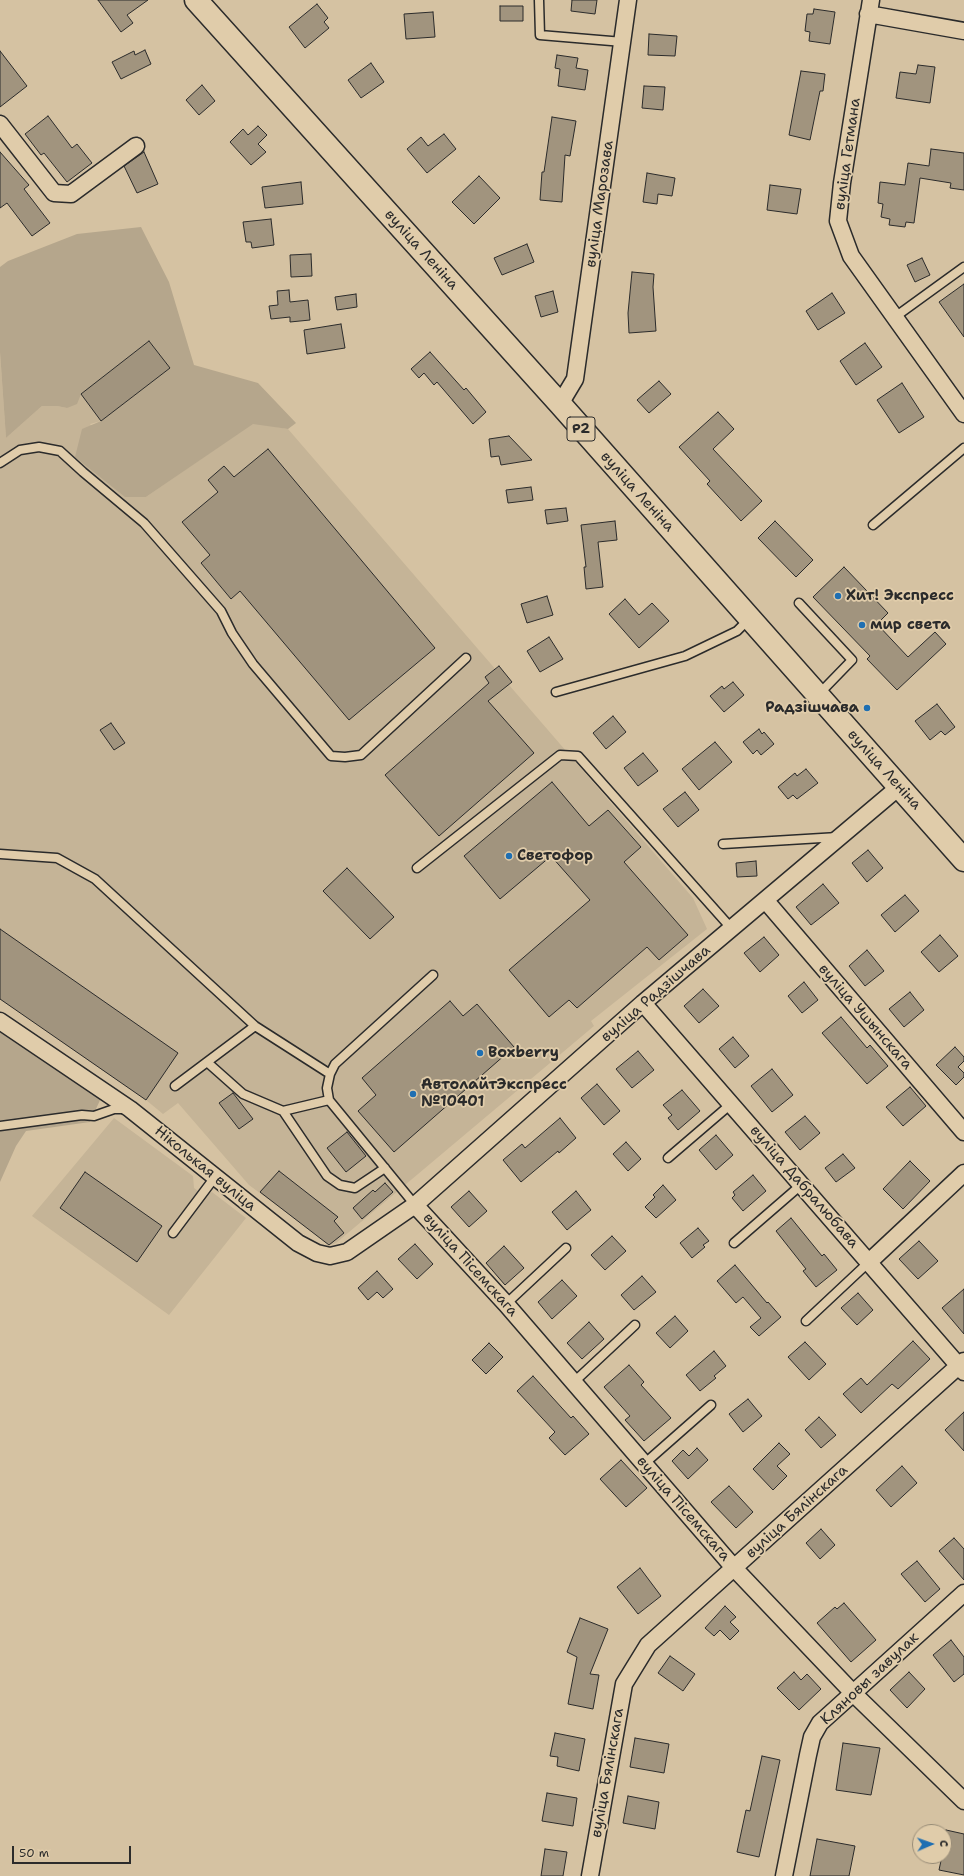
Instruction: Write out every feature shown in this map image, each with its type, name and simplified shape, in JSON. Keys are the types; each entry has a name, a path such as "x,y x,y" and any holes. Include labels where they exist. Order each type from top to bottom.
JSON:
{"main road":[{"name":"вуліца Леніна","path":"196,0 560,404 817,696 964,860"}],"street":[{"name":"вуліца Марозава","path":"560,404 575,379 628,0"},
{"path":"870,7 964,31"},
{"name":"вуліца Гетмана","path":"870,7 842,183 838,221 851,256 964,414"},
{"path":"0,124 54,193 71,194 136,146"},
{"name":"вуліца Радзішчава","path":"415,1205 643,1003 766,901 899,787"},
{"name":"вуліца Ушынскага","path":"766,901 964,1132"},
{"name":"вуліца Дабралюбава","path":"643,1003 869,1262 962,1366"},
{"name":"Ніколькая вуліца","path":"0,1021 130,1109 298,1243 317,1253 330,1256 347,1252 415,1205"},
{"path":"869,1262 964,1173"},
{"name":"вуліца Пісемскага","path":"415,1205 506,1304 734,1569 852,1693 964,1801"},
{"name":"вуліца Бялінскага","path":"590,1876 624,1684 648,1645 962,1366"},
{"name":"Кляновы завулак","path":"784,1876 812,1737 820,1723 964,1594"}],"lane":[{"path":"539,0 540,34 622,42"},
{"path":"895,317 964,267"},
{"path":"0,463 20,450 39,447 60,451 144,523 220,611 232,633 253,664 331,756 345,757 361,755 466,658"},
{"path":"873,525 964,448"},
{"path":"799,602 852,660 817,696"},
{"path":"556,692 685,656 737,631 749,618"},
{"path":"418,868 560,755 578,756 732,929"},
{"path":"723,844 840,837"},
{"path":"0,854 57,858 95,879 256,1026 330,1074"},
{"path":"415,1205 329,1100 327,1088 330,1074 335,1064 433,976"},
{"path":"175,1086 256,1026"},
{"path":"207,1062 243,1094 283,1112 326,1176 340,1185 355,1188 385,1168"},
{"path":"283,1112 329,1100"},
{"path":"668,1158 731,1104"},
{"path":"0,1126 82,1115 94,1116 114,1109 130,1109"},
{"path":"173,1233 214,1177"},
{"path":"734,1243 801,1184"},
{"path":"506,1304 566,1248"},
{"path":"806,1321 869,1262"},
{"path":"574,1382 636,1326"},
{"path":"644,1464 711,1405"}],"shaded area":[{"path":"141,227 169,282 194,365 258,383 296,423 288,429 253,424 146,497 125,497 75,457 82,429 101,421 170,368 149,341 81,394 77,404 67,408 42,406 6,438 0,352 0,267 8,261 77,234"},
{"path":"149,341 170,368 101,421 90,424 146,497 253,423 288,429 693,898 707,929 591,1021 594,1026 336,1243 330,1245 249,1185 178,1103 163,1114 146,1100 0,999 0,352 6,438 42,406 67,408 81,394"},
{"path":"0,1029 101,1098 90,1122 26,1131 16,1146 0,1182"},
{"path":"114,1118 193,1176 194,1188 205,1196 212,1192 246,1218 169,1315 32,1216"}],"building":[{"path":"98,0 148,0 127,15 133,23 121,32"},
{"path":"572,0 597,0 595,14 571,11"},
{"path":"317,4 328,18 324,22 329,28 305,48 289,27"},
{"path":"500,6 523,6 523,21 500,21"},
{"path":"814,9 835,12 830,44 809,41 810,32 805,31 807,14 813,14"},
{"path":"433,12 435,37 406,39 404,14"},
{"path":"649,34 677,36 675,56 648,55"},
{"path":"145,50 151,64 121,79 112,62 134,51 135,55"},
{"path":"0,51 27,86 0,107"},
{"path":"557,55 578,58 576,68 588,70 585,90 558,86 560,69 555,68"},
{"path":"371,63 384,82 361,98 348,80"},
{"path":"918,65 935,67 930,103 896,98 900,72 916,74"},
{"path":"801,71 825,74 823,91 820,91 810,140 789,135"},
{"path":"202,85 215,101 199,115 186,100"},
{"path":"644,86 665,87 663,110 642,108"},
{"path":"48,116 72,148 77,144 92,163 67,182 44,153 41,155 25,134"},
{"path":"552,117 576,121 570,156 565,155 562,202 540,200 542,172 544,172"},
{"path":"258,126 267,135 258,144 266,152 251,165 230,142 243,129 248,135"},
{"path":"444,134 456,149 427,173 407,149 421,137 428,146"},
{"path":"931,149 964,153 964,190 950,188 951,183 920,178 914,223 906,222 905,227 889,225 890,219 881,217 883,204 878,203 880,182 905,185 908,163 929,166"},
{"path":"0,152 29,185 24,189 50,223 32,236 7,203 0,208"},
{"path":"144,152 158,184 137,193 124,166"},
{"path":"647,173 675,178 672,196 658,194 657,204 643,202"},
{"path":"479,176 500,198 474,224 452,202"},
{"path":"301,182 303,204 265,208 262,187"},
{"path":"770,185 801,189 797,214 767,210"},
{"path":"271,219 274,245 252,248 251,242 246,242 243,222"},
{"path":"527,244 534,262 502,275 494,258"},
{"path":"311,254 312,276 291,277 290,255"},
{"path":"922,258 930,275 915,282 907,265"},
{"path":"632,272 654,274 653,287 656,331 629,333 628,313"},
{"path":"964,284 964,337 939,302"},
{"path":"289,290 290,302 308,300 310,320 290,322 290,317 271,319 269,306 278,305 277,291"},
{"path":"553,291 558,312 541,317 535,296"},
{"path":"832,293 845,313 818,330 806,311"},
{"path":"356,294 357,307 337,310 335,297"},
{"path":"341,324 345,348 307,354 304,330"},
{"path":"149,341 170,368 101,421 81,394"},
{"path":"865,343 882,367 856,385 840,361"},
{"path":"430,352 464,390 466,388 486,412 473,424 437,382 434,385 424,373 419,378 411,369"},
{"path":"659,381 671,394 649,413 637,400"},
{"path":"902,383 924,417 899,433 877,400"},
{"path":"718,412 734,429 713,449 762,501 741,521 707,484 710,481 679,447"},
{"path":"509,436 532,460 501,465 499,456 491,457 489,439"},
{"path":"268,449 435,648 349,720 240,591 231,599 201,563 210,555 182,522 218,492 208,480 224,466 234,477"},
{"path":"531,487 533,500 508,503 506,490"},
{"path":"566,508 568,521 547,524 545,510"},
{"path":"615,521 617,540 598,542 603,587 586,589 584,567 586,567 581,525"},
{"path":"775,521 813,560 796,577 758,538"},
{"path":"844,567 888,613 877,624 908,657 935,632 946,644 897,690 867,659 870,656 813,597"},
{"path":"547,596 553,615 527,623 521,604"},
{"path":"625,599 639,615 652,603 669,621 639,648 609,614"},
{"path":"549,637 563,659 540,672 527,651"},
{"path":"499,666 512,682 488,701 534,753 439,836 385,775 489,683 485,677"},
{"path":"733,682 744,695 724,712 710,696 722,686 724,689"},
{"path":"937,704 955,727 945,735 941,731 930,740 915,721"},
{"path":"613,716 626,732 606,749 593,733"},
{"path":"111,723 125,743 114,750 100,730"},
{"path":"759,729 762,734 764,732 774,744 761,755 757,750 753,754 743,742"},
{"path":"715,742 732,762 699,790 682,769"},
{"path":"643,753 658,771 638,786 624,768"},
{"path":"806,769 818,783 797,799 793,795 788,799 778,787 795,773 797,776"},
{"path":"552,782 589,826 608,810 641,847 624,862 688,935 659,960 647,947 577,1008 569,1000 549,1017 509,970 590,900 551,856 500,899 464,856"},
{"path":"685,792 699,810 678,827 663,809"},
{"path":"868,850 883,868 867,882 852,863"},
{"path":"756,861 757,876 737,877 736,863"},
{"path":"347,868 394,917 370,939 323,891"},
{"path":"823,884 839,903 811,925 796,907"},
{"path":"905,895 919,911 895,932 881,915"},
{"path":"0,929 178,1053 146,1100 0,999"},
{"path":"940,935 958,956 939,972 921,952"},
{"path":"764,937 779,955 760,972 744,953"},
{"path":"867,950 884,971 865,986 849,966"},
{"path":"804,982 818,1000 802,1013 788,996"},
{"path":"703,989 719,1006 699,1023 684,1006"},
{"path":"910,992 924,1010 904,1027 889,1009"},
{"path":"450,1001 463,1016 477,1004 514,1047 394,1152 358,1111 376,1095 362,1078"},
{"path":"841,1017 867,1048 870,1045 888,1066 867,1084 822,1033"},
{"path":"733,1037 749,1056 735,1068 719,1049"},
{"path":"955,1047 964,1057 964,1061 958,1067 964,1073 964,1077 956,1085 936,1065"},
{"path":"638,1051 654,1070 632,1088 616,1069"},
{"path":"772,1069 793,1095 772,1112 751,1086"},
{"path":"597,1084 620,1111 604,1125 581,1098"},
{"path":"910,1087 926,1106 903,1126 886,1107"},
{"path":"682,1090 700,1111 678,1130 668,1118 672,1115 663,1105"},
{"path":"233,1093 253,1119 239,1129 219,1103"},
{"path":"805,1116 820,1133 800,1150 785,1132"},
{"path":"560,1118 576,1138 521,1182 503,1160 522,1144 525,1148"},
{"path":"347,1132 366,1156 346,1172 327,1148"},
{"path":"716,1135 733,1155 716,1170 699,1150"},
{"path":"626,1142 641,1159 628,1171 613,1154"},
{"path":"843,1154 855,1168 836,1182 825,1168"},
{"path":"910,1161 930,1181 903,1209 883,1189"},
{"path":"279,1171 338,1217 334,1221 344,1233 329,1245 260,1192"},
{"path":"85,1172 162,1226 137,1262 60,1208"},
{"path":"753,1175 766,1191 743,1211 732,1198 735,1195 733,1192"},
{"path":"385,1183 393,1192 362,1219 353,1208 373,1190 375,1192"},
{"path":"663,1185 676,1200 656,1218 645,1207 655,1197 653,1195"},
{"path":"469,1191 487,1211 469,1227 451,1207"},
{"path":"576,1191 591,1210 567,1230 552,1212"},
{"path":"791,1218 822,1256 824,1254 837,1270 816,1287 803,1271 806,1269 776,1231"},
{"path":"698,1228 709,1241 703,1245 705,1247 692,1258 680,1243"},
{"path":"612,1236 626,1251 605,1270 591,1255"},
{"path":"919,1241 938,1261 918,1279 899,1259"},
{"path":"415,1244 433,1264 417,1279 398,1259"},
{"path":"504,1246 524,1268 505,1285 486,1263"},
{"path":"735,1265 767,1303 768,1302 781,1317 759,1336 750,1327 761,1318 743,1297 736,1303 717,1281"},
{"path":"377,1271 393,1289 383,1298 377,1292 368,1300 358,1288"},
{"path":"642,1276 656,1292 634,1310 621,1295"},
{"path":"562,1280 577,1296 552,1319 538,1302"},
{"path":"964,1289 964,1334 942,1308"},
{"path":"858,1293 873,1310 857,1325 841,1308"},
{"path":"675,1316 688,1331 670,1348 656,1333"},
{"path":"589,1322 604,1339 582,1359 567,1343"},
{"path":"913,1341 930,1359 898,1389 892,1384 861,1413 843,1394 861,1378 867,1385"},
{"path":"805,1342 826,1364 809,1380 788,1357"},
{"path":"489,1343 503,1357 486,1374 472,1360"},
{"path":"714,1351 726,1366 714,1376 716,1378 700,1391 686,1375"},
{"path":"629,1365 644,1382 641,1385 671,1418 644,1441 625,1420 630,1416 604,1387"},
{"path":"533,1376 571,1418 573,1416 589,1434 565,1455 549,1438 555,1432 517,1391"},
{"path":"748,1399 762,1416 743,1432 729,1414"},
{"path":"964,1412 964,1451 945,1430"},
{"path":"819,1417 836,1435 821,1448 805,1430"},
{"path":"779,1443 790,1454 777,1466 787,1476 773,1490 753,1469"},
{"path":"697,1448 708,1460 688,1479 672,1461 683,1450 689,1456"},
{"path":"621,1460 647,1488 626,1507 600,1479"},
{"path":"902,1466 917,1483 891,1507 876,1490"},
{"path":"729,1486 753,1512 736,1528 711,1502"},
{"path":"821,1529 835,1545 820,1559 806,1543"},
{"path":"954,1538 964,1549 964,1580 939,1551"},
{"path":"917,1561 940,1589 925,1602 901,1574"},
{"path":"640,1568 661,1596 638,1614 617,1587"},
{"path":"844,1603 876,1640 851,1662 817,1623 835,1607 837,1609"},
{"path":"725,1606 736,1617 730,1622 739,1631 730,1640 720,1630 714,1636 705,1628"},
{"path":"580,1618 608,1629 590,1674 599,1675 593,1709 568,1704 577,1657 567,1652"},
{"path":"951,1640 964,1657 964,1674 954,1682 933,1655"},
{"path":"670,1656 695,1674 683,1691 658,1673"},
{"path":"794,1672 801,1680 807,1674 821,1689 799,1710 777,1688"},
{"path":"909,1672 925,1689 907,1708 890,1690"},
{"path":"555,1733 585,1739 579,1771 557,1766 558,1757 550,1756"},
{"path":"635,1738 669,1744 664,1773 630,1767"},
{"path":"843,1743 880,1748 871,1795 836,1790"},
{"path":"762,1756 780,1760 759,1857 737,1852 746,1810 750,1811"},
{"path":"547,1793 577,1798 573,1826 542,1821"},
{"path":"628,1796 659,1802 655,1829 623,1823"},
{"path":"952,1831 964,1834 964,1875 939,1870 940,1864 952,1864"},
{"path":"817,1839 855,1846 849,1876 810,1876"},
{"path":"545,1849 567,1852 563,1876 541,1876"}],"place":[{"name":"Хит! Экспресс","path":"838,596"},
{"name":"мир света","path":"862,625"},
{"name":"Радзішчава","path":"867,708"},
{"name":"Светофор","path":"509,856"},
{"name":"Boxberry","path":"480,1053"},
{"name":"АвтолайтЭкспресс №10401","path":"413,1094"}]}
